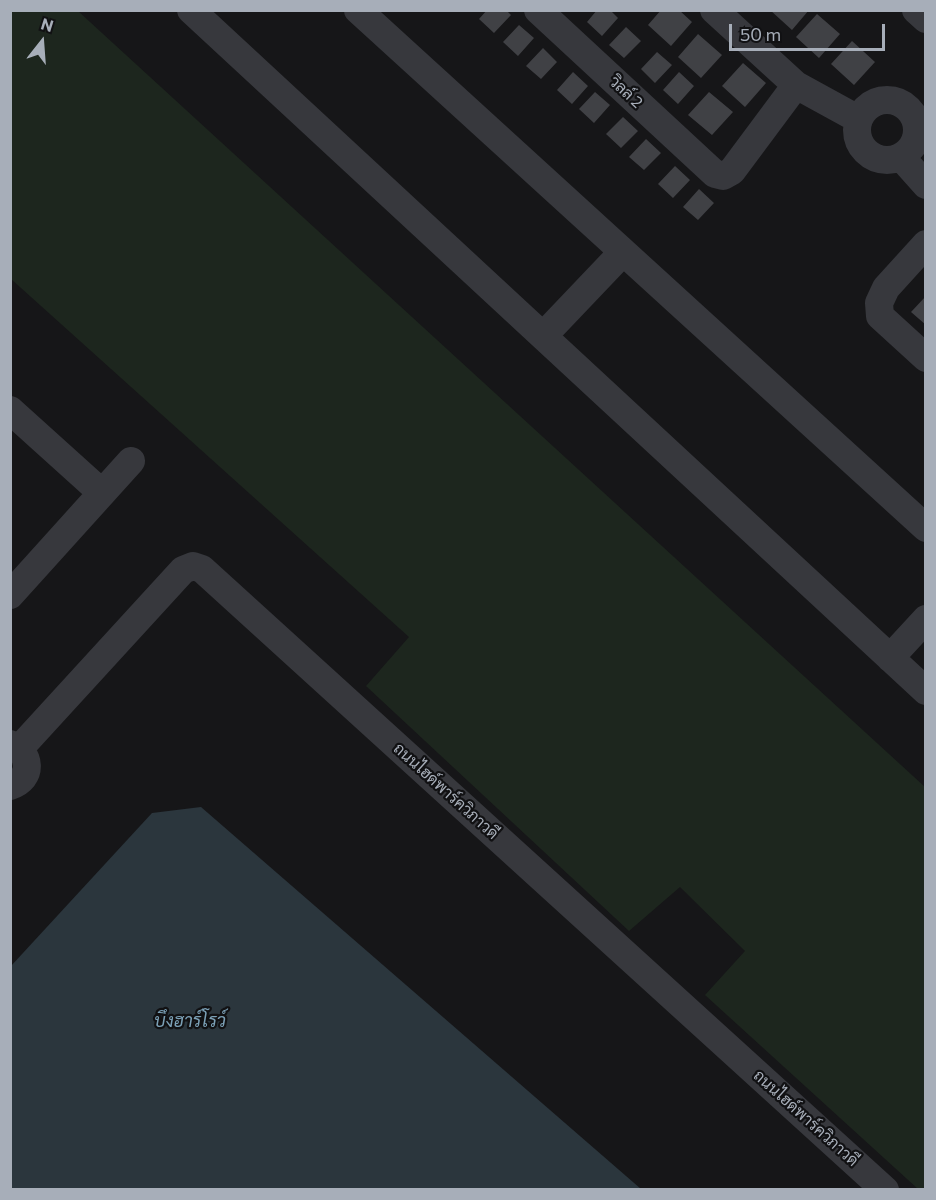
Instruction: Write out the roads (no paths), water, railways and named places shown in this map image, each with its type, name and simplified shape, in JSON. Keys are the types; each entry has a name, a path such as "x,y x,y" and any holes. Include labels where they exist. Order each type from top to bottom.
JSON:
{"street":[{"path":"191,10 926,691"},
{"path":"358,10 926,528"},
{"name":"วิลล์ 2","path":"538,10 715,174 723,176 732,171 796,85"},
{"path":"714,10 796,85 858,119"},
{"path":"916,10 926,18"},
{"path":"882,99 894,99 904,104 919,104 918,131 915,142 901,157 889,160 877,159 859,142 856,131 858,119 864,109 882,99"},
{"path":"901,157 926,185"},
{"path":"926,244 886,288 879,303 880,316 926,358"},
{"path":"543,336 623,252"},
{"path":"10,410 102,493"},
{"path":"10,595 131,460"},
{"name":"ถนนไฮด์พาร์ควิภาวดี","path":"10,786 22,780 26,772 25,755 15,746 183,570 193,566 201,569 885,1190"},
{"path":"890,658 926,619"}],"water":[{"name":"บึงฮาร์โรว์","path":"201,807 641,1189 11,1189 11,966 152,813"}]}
